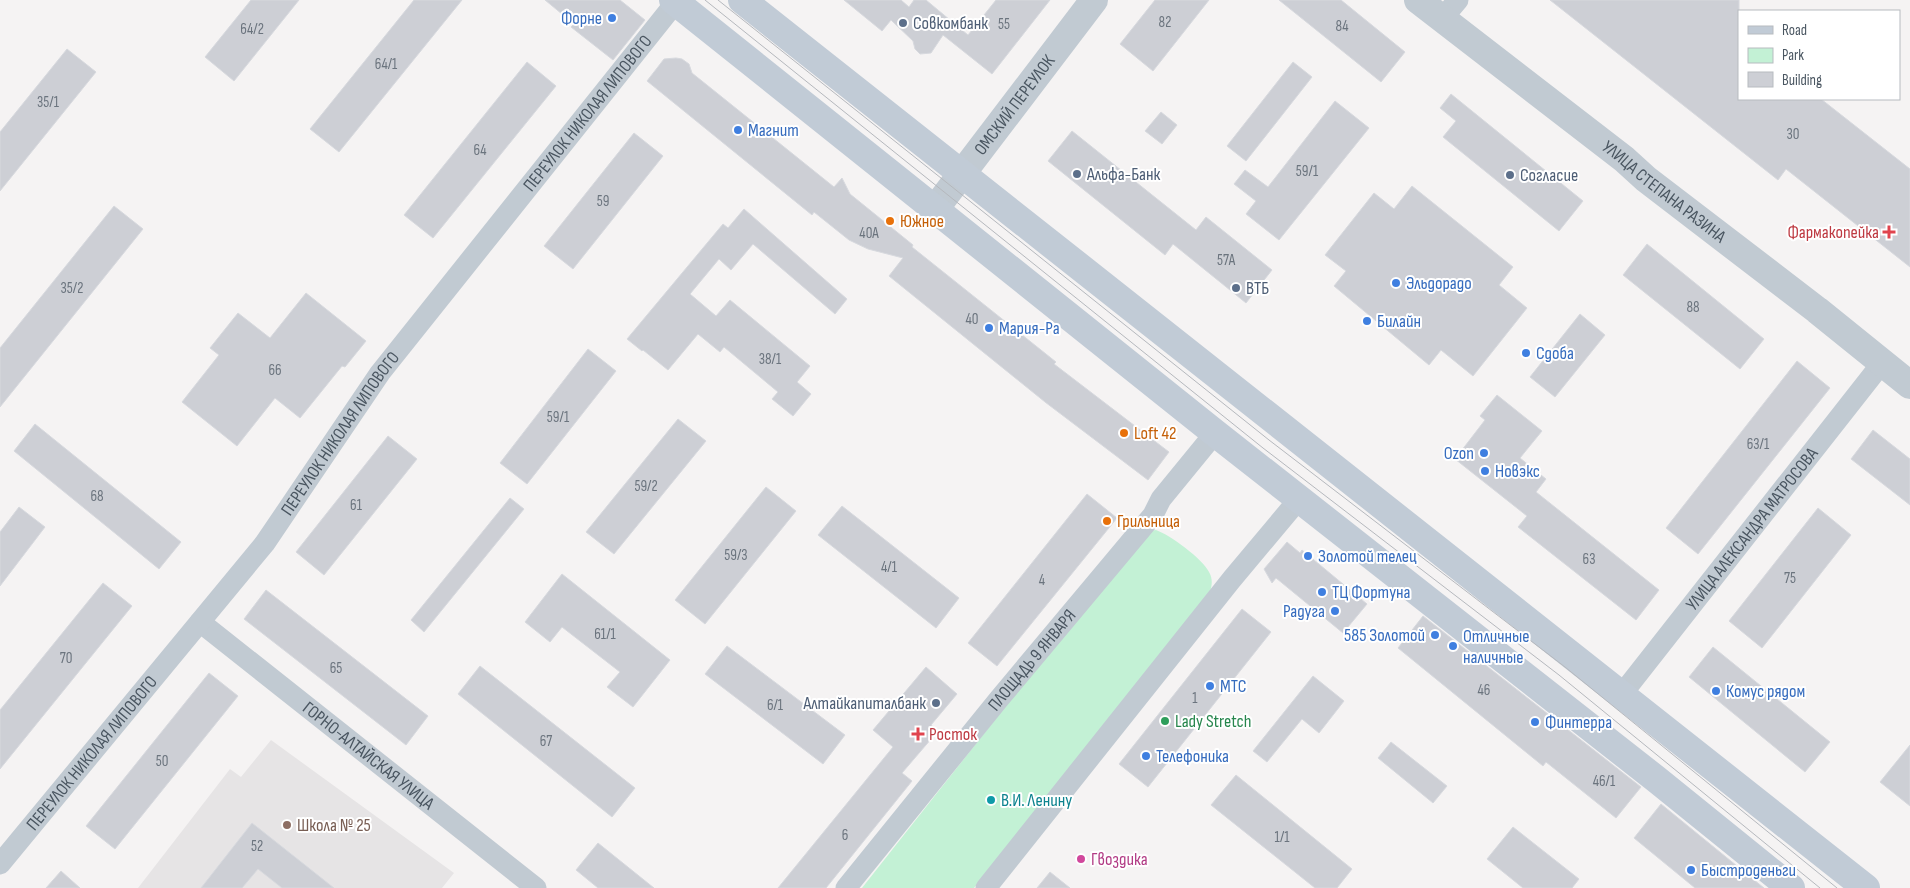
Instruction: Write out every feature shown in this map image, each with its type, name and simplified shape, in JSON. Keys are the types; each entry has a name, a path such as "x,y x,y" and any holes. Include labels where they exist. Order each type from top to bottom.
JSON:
{"main road":[{"path":"742,0 1864,887"},
{"path":"676,1 1215,433 1648,773 1791,888"}],"street":[{"name":"ОМСКИЙ ПЕРЕУЛОК","path":"935,209 961,172 1094,0"},
{"name":"УЛИЦА СТЕПАНА РАЗИНА","path":"1418,0 1450,10 1646,179 1817,310 1910,385"},
{"name":"ПЕРЕУЛОК НИКОЛАЯ ЛИПОВОГО","path":"0,864 265,543 380,373 676,1"},
{"name":"УЛИЦА АЛЕКСАНДРА МАТРОСОВА","path":"1622,694 1882,363"},
{"name":"ПЛОЩАДЬ 9 ЯНВАРЯ","path":"846,888 993,706 1153,515 1161,499 1215,433"},
{"path":"986,888 1232,579 1299,499"},
{"name":"ГОРНО-АЛТАЙСКАЯ УЛИЦА","path":"200,622 536,888"}],"shaded area":[{"name":"Школа № 25","path":"271,740 454,873 442,888 138,888 230,769 241,777"}],"green space":[{"path":"1156,530 1186,548 1206,567 1212,580 1210,592 974,888 862,888 1140,536 1147,531"}],"building":[{"path":"251,0 299,0 234,81 205,57"},
{"path":"414,0 462,0 339,152 310,129"},
{"path":"545,0 620,0 645,20 613,60 571,27 574,24"},
{"path":"844,0 901,0 909,7 914,0 926,0 968,35 996,0 1050,0 992,74 943,35 931,53 920,54 915,49 913,41 891,20 882,31"},
{"path":"1155,0 1209,0 1153,71 1120,44"},
{"path":"1279,0 1341,0 1405,52 1381,82"},
{"path":"1550,0 1739,0 1738,100 1822,100 1910,169 1910,267 1786,169 1778,180"},
{"path":"67,49 96,72 0,191 0,132"},
{"path":"664,59 682,59 689,64 692,73 834,187 842,178 850,194 913,245 912,247 1056,362 1054,364 1169,452 1148,480 1045,402 889,276 903,258 868,249 849,240 814,212 812,215 647,81"},
{"path":"527,62 556,86 433,238 404,215"},
{"path":"1293,62 1312,77 1246,161 1227,146"},
{"path":"1451,94 1583,201 1559,231 1443,137 1456,121 1440,108"},
{"path":"1335,101 1369,128 1279,240 1246,214 1256,201 1234,184 1245,170 1268,187"},
{"path":"1161,112 1177,125 1162,144 1145,131"},
{"path":"1072,131 1196,230 1206,217 1272,270 1246,303 1173,244 1165,255 1048,161"},
{"path":"634,133 663,156 573,269 544,246"},
{"path":"1412,186 1513,267 1499,285 1527,308 1473,376 1441,350 1429,365 1334,286 1346,271 1325,255 1374,193 1394,209"},
{"path":"114,206 143,229 0,407 0,348"},
{"path":"744,209 847,299 835,314 753,244 731,270 719,259 690,294 716,316 730,300 810,366 797,382 811,394 793,416 772,399 778,392 724,347 720,352 698,334 668,370 627,339 723,224 728,228"},
{"path":"1647,244 1764,339 1740,369 1623,275"},
{"path":"306,293 366,341 345,367 342,366 300,418 275,398 237,446 182,402 219,355 210,348 238,313 270,338"},
{"path":"1580,314 1605,335 1555,397 1530,377"},
{"path":"588,349 616,371 527,484 500,463"},
{"path":"1797,361 1830,388 1698,554 1666,528"},
{"path":"1497,395 1542,431 1520,458 1546,479 1536,492 1659,590 1636,620 1518,527 1527,516 1455,459 1485,420 1480,416"},
{"path":"678,419 706,441 614,554 586,532"},
{"path":"35,424 181,542 159,569 14,451"},
{"path":"1873,430 1910,459 1910,505 1851,459"},
{"path":"388,436 417,459 324,575 296,552"},
{"path":"766,487 796,511 705,624 675,600"},
{"path":"1087,494 1117,518 997,666 968,643"},
{"path":"510,498 524,509 424,632 411,620"},
{"path":"842,506 959,598 936,628 818,535"},
{"path":"19,507 45,527 0,586 0,532"},
{"path":"1818,508 1851,535 1762,648 1729,621"},
{"name":"ТЦ Фортуна","path":"1287,542 1300,553 1302,550 1367,604 1343,633 1276,578 1272,583 1264,569"},
{"path":"562,574 670,660 633,707 607,687 620,672 562,627 550,642 525,622"},
{"path":"103,583 132,606 0,769 0,710"},
{"path":"266,590 428,716 406,745 244,619"},
{"path":"1242,609 1271,632 1148,787 1119,764"},
{"path":"1423,616 1641,787 1616,818 1546,762 1543,766 1398,648"},
{"path":"727,646 845,735 823,764 705,674"},
{"path":"1713,647 1830,742 1805,772 1689,677"},
{"path":"480,666 635,788 612,817 458,694"},
{"path":"926,667 957,694 931,725 938,731 902,773 912,781 826,888 778,888 893,747 873,730"},
{"path":"209,673 238,696 115,849 86,826"},
{"path":"1313,676 1344,701 1319,733 1302,719 1267,762 1253,751"},
{"path":"1391,742 1447,786 1433,803 1378,758"},
{"path":"1910,745 1910,806 1880,782"},
{"path":"1236,775 1352,869 1337,888 1315,888 1211,805"},
{"path":"1661,804 1764,888 1695,888 1634,838"},
{"path":"252,823 334,888 282,888 258,869 242,888 201,888"},
{"path":"1513,827 1579,879 1572,888 1523,888 1487,859"},
{"path":"598,843 654,888 598,888 576,870"},
{"path":"61,871 80,888 46,888"},
{"path":"1050,872 1070,888 1037,888"}],"tram line":[{"path":"705,0 1263,448 1559,675 1820,888"},
{"path":"718,0 1269,440 1565,667 1837,888"}],"place":[{"name":"Форне","path":"612,18"},
{"name":"Совкомбанк","path":"903,23"},
{"name":"Магнит","path":"738,130"},
{"name":"Альфа-Банк","path":"1077,174"},
{"name":"Согласие","path":"1510,175"},
{"name":"Южное","path":"890,221"},
{"name":"Фармакопейка","path":"1889,232"},
{"name":"Эльдорадо","path":"1396,283"},
{"name":"ВТБ","path":"1236,288"},
{"name":"Билайн","path":"1367,321"},
{"name":"Мария-Ра","path":"989,328"},
{"name":"Сдоба","path":"1526,353"},
{"name":"Loft 42","path":"1124,433"},
{"name":"Ozon","path":"1484,453"},
{"name":"Новэкс","path":"1485,471"},
{"name":"Грильница","path":"1107,521"},
{"name":"Золотой телец","path":"1308,556"},
{"name":"ТЦ Фортуна","path":"1322,592"},
{"name":"Радуга","path":"1335,611"},
{"name":"585 Золотой","path":"1435,635"},
{"name":"Отличные наличные","path":"1453,646"},
{"name":"МТС","path":"1210,686"},
{"name":"Комус рядом","path":"1716,691"},
{"name":"Алтайкапиталбанк","path":"936,703"},
{"name":"Lady Stretch","path":"1165,721"},
{"name":"Финтерра","path":"1535,722"},
{"name":"Росток","path":"918,734"},
{"name":"Телефоника","path":"1146,756"},
{"name":"В.И. Ленину","path":"991,800"},
{"name":"Школа № 25","path":"287,825"},
{"name":"Гвоздика","path":"1081,859"},
{"name":"Быстроденьги","path":"1691,870"}]}
